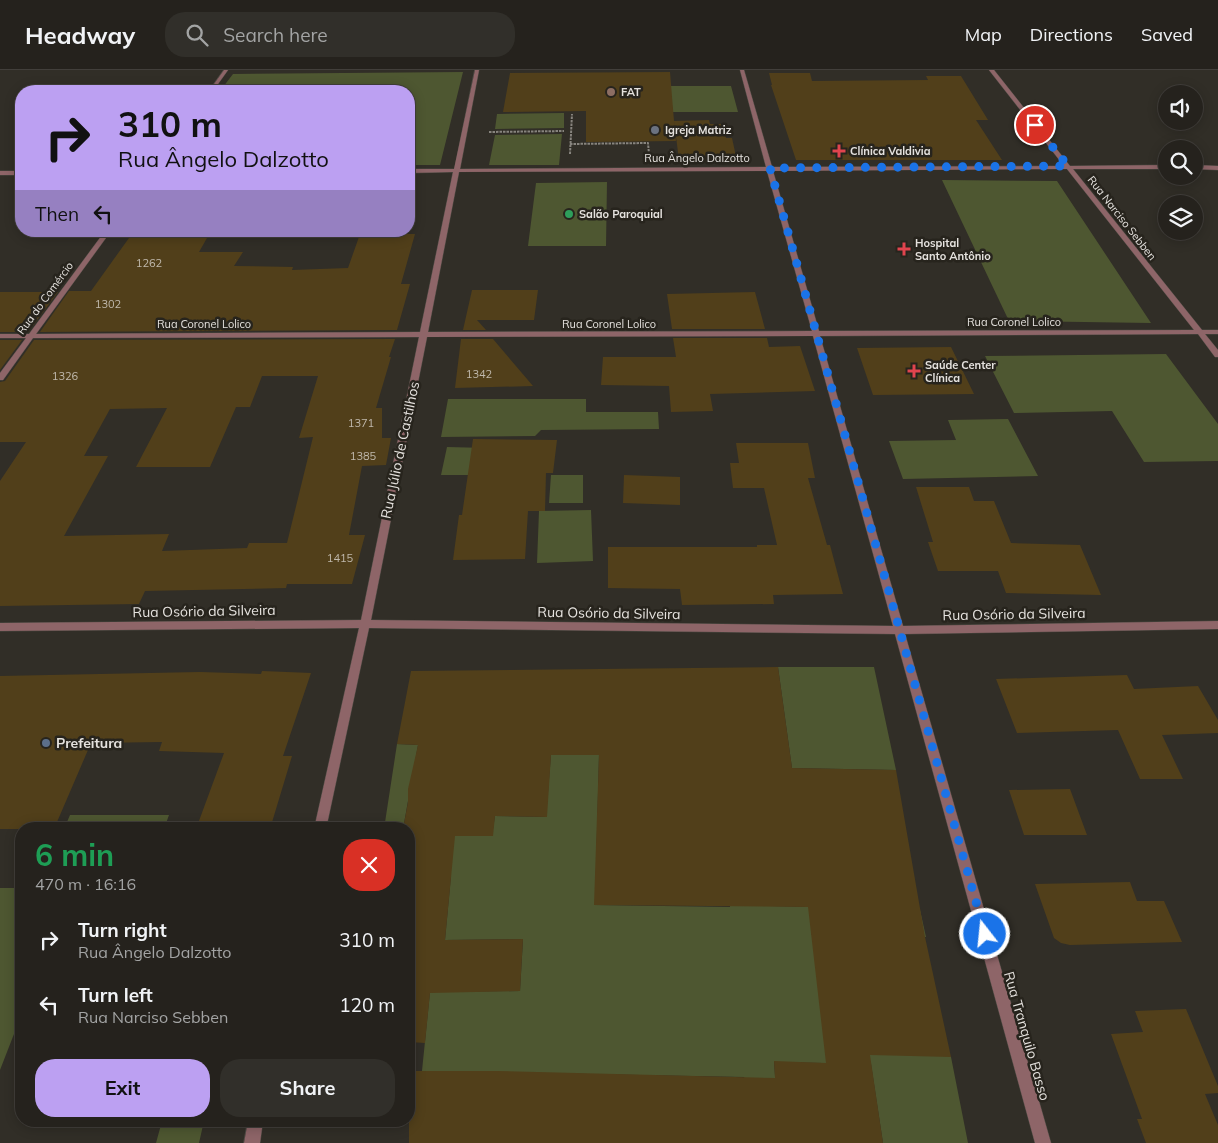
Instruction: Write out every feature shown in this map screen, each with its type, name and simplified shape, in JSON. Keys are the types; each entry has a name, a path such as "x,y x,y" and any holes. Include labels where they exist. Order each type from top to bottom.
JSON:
{"street":[{"path":"215,85 226,70"},
{"name":"Rua Júlio de Castilhos","path":"322,822 365,624 477,70"},
{"name":"Rua Tranquilo Basso","path":"742,70 1043,1143"},
{"name":"Rua Narciso Sebben","path":"991,70 1218,355"},
{"name":"Rua Ângelo Dalzotto","path":"415,170 1158,167"},
{"path":"1203,168 1218,168"},
{"path":"0,173 15,173"},
{"name":"Rua do Comércio","path":"0,378 104,237"},
{"name":"Rua Coronel Lolico","path":"0,336 816,335 1218,332"},
{"name":"Rua Osório da Silveira","path":"0,627 365,624 900,630 1218,624"},
{"path":"252,1143 255,1127"}],"path":[{"path":"569,170 572,114"},
{"path":"490,132 564,131"},
{"path":"570,144 648,143 650,157"}],"green space":[{"path":"463,72 440,165 415,165 415,85 225,85 233,74"},
{"path":"669,86 731,86 738,112 673,112"},
{"path":"564,113 564,128 495,129 497,114"},
{"path":"562,134 559,165 489,165 495,135"},
{"path":"942,180 1057,181 1151,323 1009,321"},
{"name":"Salão Paroquial","path":"607,182 606,246 528,246 536,183"},
{"path":"1166,354 1218,424 1218,461 1144,462 1112,411 1014,413 985,356"},
{"path":"448,399 586,399 586,412 658,412 659,429 541,430 535,436 441,437"},
{"path":"1008,419 1038,476 903,479 889,441 956,440 948,420"},
{"path":"447,447 487,448 483,475 441,475"},
{"path":"551,475 583,475 583,503 549,503"},
{"path":"591,510 593,561 537,563 539,511"},
{"path":"778,667 874,667 896,770 792,768"},
{"path":"397,744 418,745 404,822 385,822"},
{"path":"551,755 599,755 595,905 730,907 730,905 920,910 926,937 811,934 951,1057 968,1143 883,1143 871,1064 774,1062 780,1143 744,1077 422,1071 430,992 520,991 523,939 445,940 451,876 415,877 415,835 492,836 495,816 546,817"},
{"path":"70,815 169,815 166,822 67,822"},
{"path":"0,888 15,888 15,1031 0,1070"},
{"path":"160,1127 203,1127 199,1143 156,1143"}],"building":[{"name":"FAT","path":"670,72 676,141 586,142 586,111 503,112 510,73"},
{"path":"769,73 810,73 812,81 928,80 926,76 961,76 988,120 976,120 1002,160 796,160 771,85"},
{"path":"709,120 710,124 723,124 726,138 732,138 737,161 679,160 674,121"},
{"path":"130,237 208,237 199,252 243,252 234,266 293,267 292,270 348,268 359,237 414,237 401,284 410,284 397,330 40,332 69,291 91,291"},
{"path":"472,290 538,290 534,320 477,320 486,330 463,330"},
{"path":"0,292 58,292 28,332 0,332"},
{"path":"755,292 765,329 672,329 667,294"},
{"path":"673,338 767,338 769,347 800,346 815,391 710,394 713,411 671,412 669,386 601,385 603,357 676,357"},
{"path":"395,339 376,408 382,408 382,438 391,438 386,465 362,466 349,535 365,535 352,584 287,584 286,588 145,591 139,604 0,606 0,481 26,442 0,442 0,382 5,381 34,340","holes":["262,376 318,376 299,438 313,437 287,543 249,543 247,548 162,551 169,534 64,536 108,456 84,456 110,409 167,408 136,467 210,467 236,407 250,407"]},
{"path":"461,339 493,339 533,386 455,388"},
{"path":"0,340 22,340 0,370"},
{"name":"Saúde Center Clínica","path":"951,347 974,394 873,395 857,348"},
{"path":"473,439 557,440 553,473 546,473 545,511 528,511 525,559 453,560 459,515 462,515"},
{"path":"736,443 808,443 815,478 808,478 827,545 830,545 843,594 773,595 774,604 682,605 680,589 608,588 608,547 757,547 757,545 777,545 764,488 733,488 730,463 739,463"},
{"path":"624,475 680,477 680,505 623,503"},
{"path":"916,487 969,487 974,501 994,501 1011,543 1080,545 1101,595 1006,593 998,571 938,571 928,542 933,542"},
{"path":"778,667 792,768 896,770 925,937 951,1057 870,1055 883,1143 409,1143 409,1127 415,1127 415,1071 496,1071 775,1078 774,1061 826,1063 808,907 594,905 599,755 551,755 547,817 495,816 493,836 455,836 445,940 523,939 520,991 430,993 425,1043 415,1042 415,822 404,822 408,789 418,745 397,744 411,671"},
{"path":"262,671 311,673 283,756 292,756 272,822 199,822 224,753 159,751 162,742 91,743 57,822 15,822 15,829 0,829 0,676 200,672 261,674"},
{"path":"1127,675 1134,689 1198,686 1218,720 1218,733 1162,735 1183,779 1140,779 1118,730 1017,733 996,679"},
{"path":"1070,789 1087,835 1024,835 1009,790"},
{"path":"1130,882 1137,901 1164,901 1182,942 1070,945 1061,943 1054,938 1035,884"},
{"path":"1186,1009 1218,1086 1218,1093 1205,1094 1218,1125 1218,1143 1146,1143 1137,1119 1142,1119 1111,1034 1143,1032 1135,1011"}],"place":[{"name":"FAT","path":"611,92"},
{"name":"Igreja Matriz","path":"655,130"},
{"name":"Clínica Valdivia","path":"839,151"},
{"name":"Salão Paroquial","path":"569,214"},
{"name":"Hospital Santo Antônio","path":"904,249"},
{"name":"Saúde Center Clínica","path":"914,371"},
{"name":"Prefeitura","path":"46,743"}],"route":[{"path":"985,934 770,168 1068,166 1035,125"}]}
